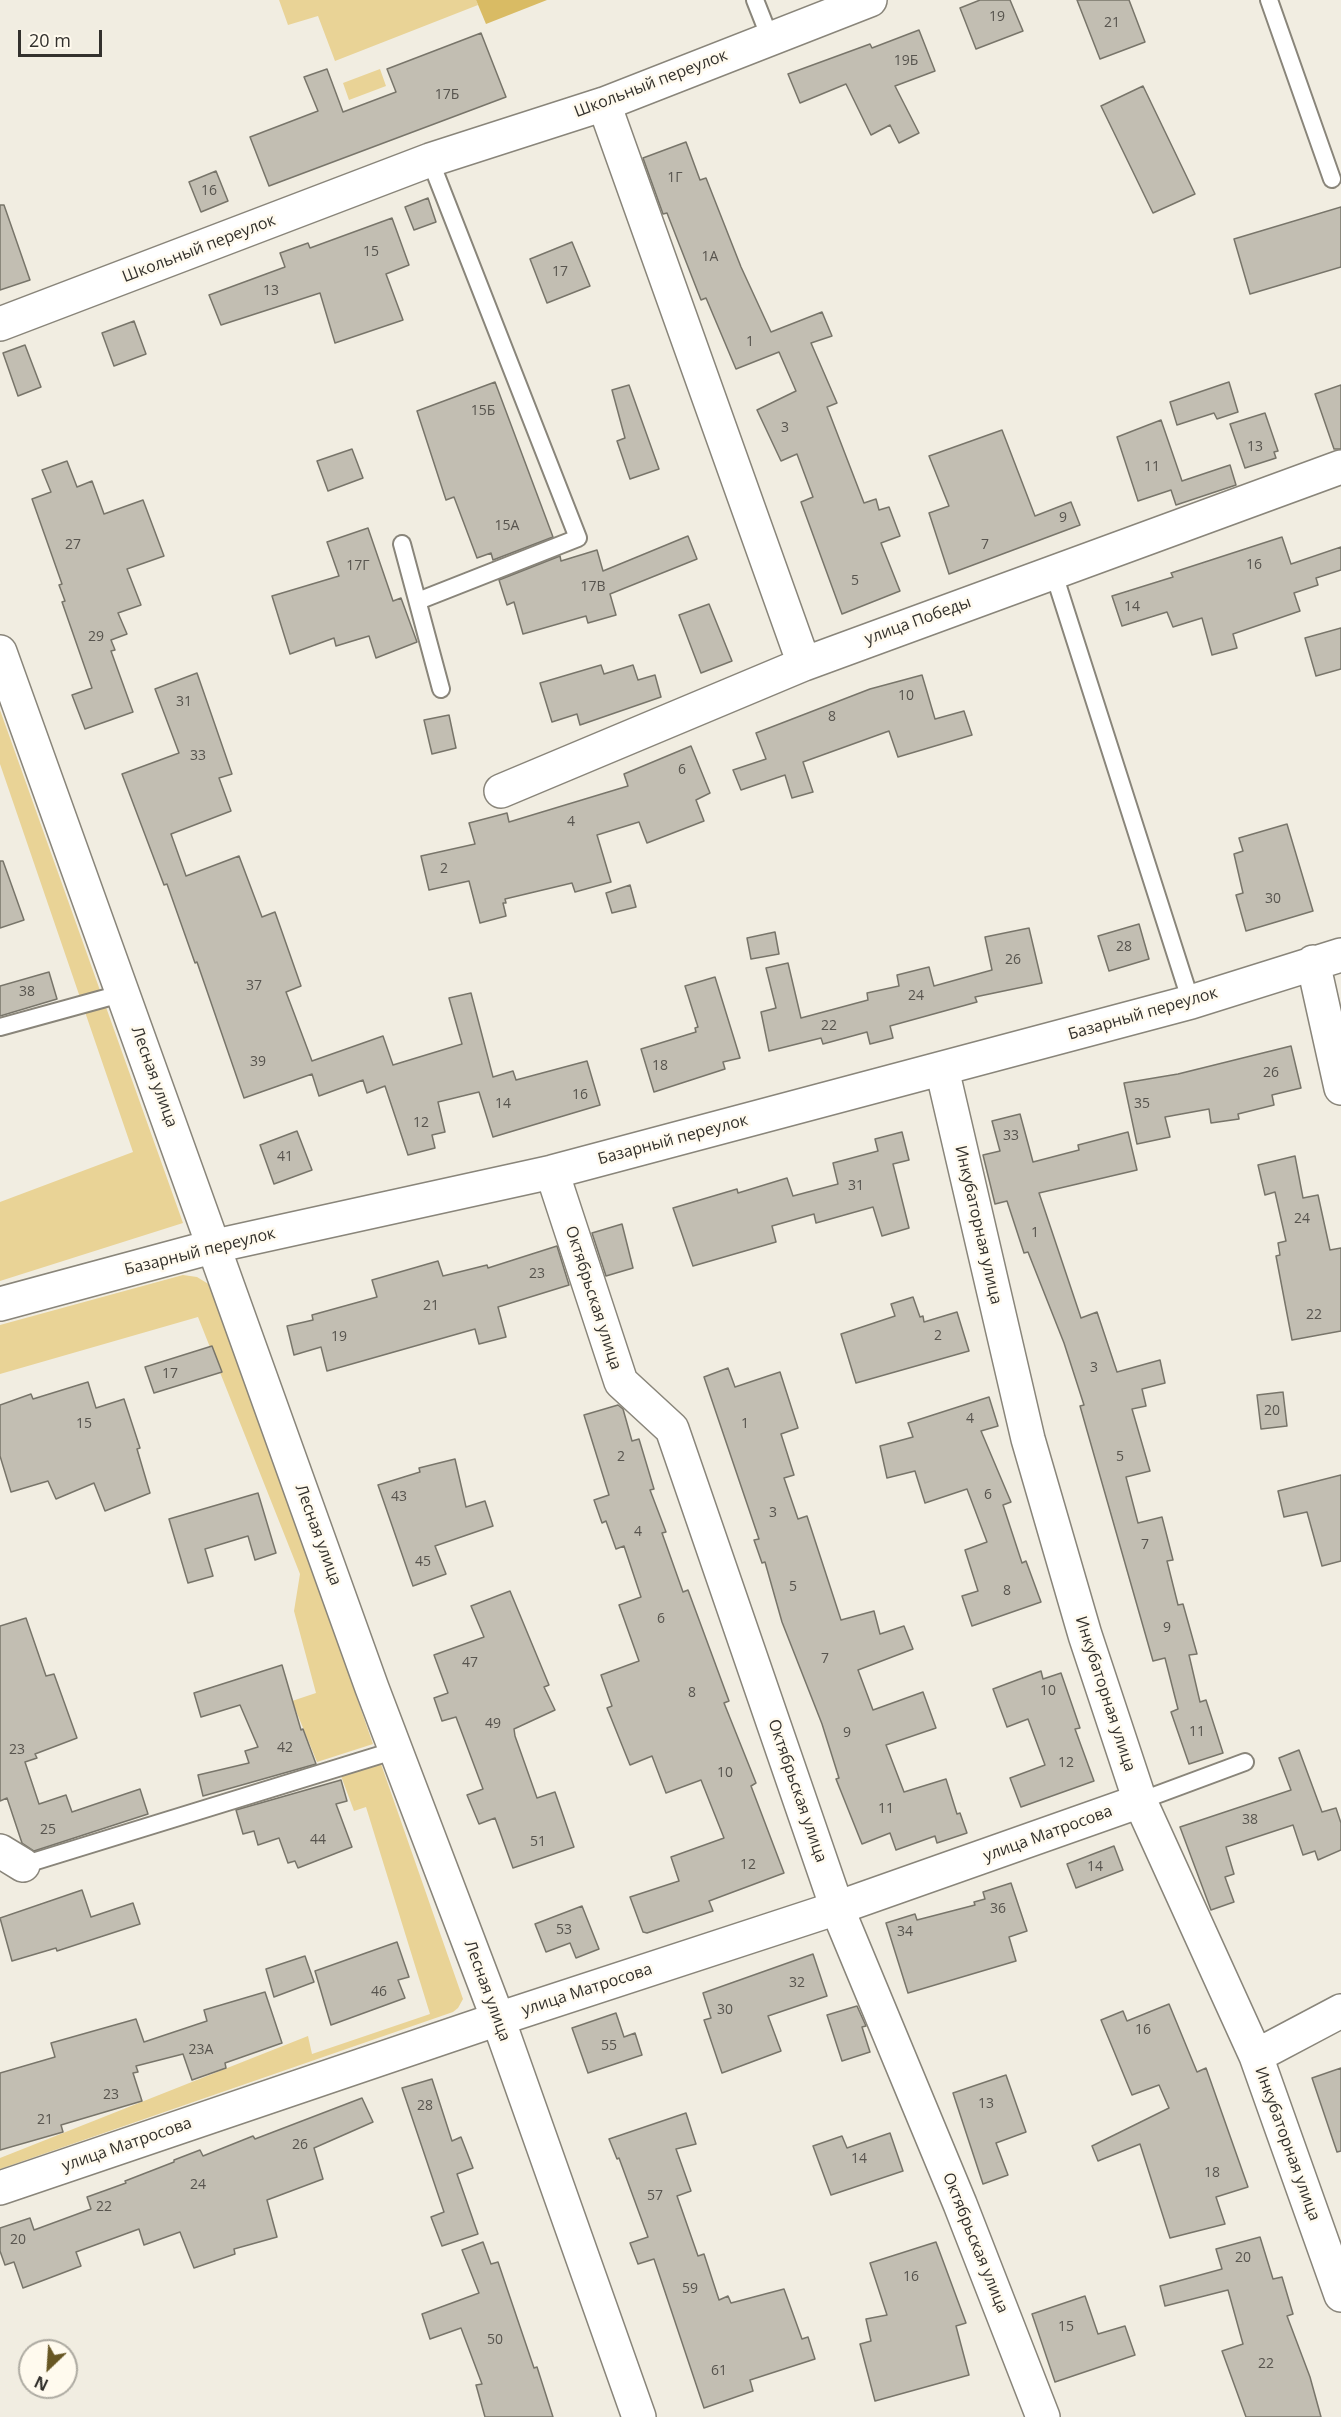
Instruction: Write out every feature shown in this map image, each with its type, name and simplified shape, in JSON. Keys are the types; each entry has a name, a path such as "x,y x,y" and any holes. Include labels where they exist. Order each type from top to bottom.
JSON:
{"street":[{"name":"Школьный переулок","path":"0,324 430,160 604,104 870,0"},
{"path":"604,104 804,664"},
{"name":"улица Победы","path":"501,791 804,664 1341,467"},
{"name":"Лесная улица","path":"0,652 396,1750 498,2019 639,2417"},
{"path":"1327,958 1341,1088"},
{"name":"Базарный переулок","path":"0,1304 215,1246 552,1172 1191,1002 1327,958"},
{"name":"Инкубаторная улица","path":"942,1069 1028,1439 1085,1635 1140,1801 1256,2056 1341,2295"},
{"name":"Октябрьская улица","path":"552,1172 621,1382 672,1429 837,1908 960,2204 1042,2417"},
{"name":"улица Матросова","path":"0,2188 498,2019 837,1908 1140,1801"},
{"path":"1256,2056 1341,2011"}],"lane":[{"path":"755,0 770,38"},
{"path":"1269,0 1332,179"},
{"path":"418,601 578,538 430,160"},
{"path":"402,544 441,689"},
{"path":"1053,571 1191,1002"},
{"path":"0,1028 124,993"},
{"path":"11,1858 396,1750"},
{"path":"1140,1801 1245,1762"}],"shaded area":[{"path":"279,0 476,0 478,5 335,61 318,16 288,25"},
{"path":"476,0 547,0 486,24"},
{"path":"380,69 386,86 349,100 343,83"},
{"path":"0,710 183,1223 0,1281 0,1202 133,1152 0,764"},
{"path":"183,1275 197,1277 210,1285 221,1309 373,1744 317,1762 292,1701 316,1693 294,1611 300,1574 198,1317 0,1374 0,1325"},
{"path":"381,1764 463,1999 458,2008 453,2012 0,2169 0,2158 308,2036 312,2054 430,2014 366,1807 354,1811 341,1776"}],"building":[{"path":"980,0 1010,0 1023,31 976,49 960,8"},
{"path":"1077,0 1129,0 1145,42 1100,59"},
{"path":"919,30 935,71 895,86 919,133 899,143 890,125 871,135 846,84 800,103 788,74 870,44 872,48"},
{"path":"481,33 506,97 269,186 250,137 318,111 304,77 327,69 343,112 396,92 387,69"},
{"path":"1143,86 1195,194 1153,213 1101,106"},
{"path":"686,142 700,180 706,178 741,267 771,332 822,312 832,336 811,343 837,403 827,407 864,503 876,499 879,510 889,507 900,536 881,543 900,591 842,614 801,502 813,497 797,454 781,461 757,410 796,391 779,352 736,369 706,298 701,300 667,213 663,214 643,158"},
{"path":"216,171 228,201 201,212 189,182"},
{"path":"428,198 436,222 414,230 405,207"},
{"path":"0,205 4,205 30,280 0,290"},
{"path":"1341,207 1341,267 1250,294 1234,239"},
{"path":"392,218 409,265 386,274 403,320 335,343 320,293 221,325 209,295 285,267 280,253 308,243 310,248"},
{"path":"572,242 590,286 547,303 530,259"},
{"path":"134,321 146,354 114,366 102,333"},
{"path":"25,345 41,387 18,396 3,353"},
{"path":"495,382 553,537 493,560 491,553 477,558 454,497 446,500 417,411"},
{"path":"1229,382 1238,412 1217,419 1214,413 1177,425 1170,402"},
{"path":"629,385 659,469 630,479 617,441 625,438 612,390"},
{"path":"1341,385 1341,449 1334,449 1315,394"},
{"path":"1265,413 1278,451 1274,452 1276,458 1245,468 1230,424"},
{"path":"1161,420 1182,481 1230,465 1236,485 1176,505 1171,490 1138,501 1117,437"},
{"path":"1002,430 1035,516 1071,502 1080,525 949,574 929,513 949,506 929,456"},
{"path":"352,449 363,478 328,491 317,461"},
{"path":"67,461 77,487 92,481 104,514 143,500 164,556 127,569 141,605 118,613 127,634 111,640 115,650 111,651 133,712 85,729 72,695 92,688 62,602 65,601 59,585 62,584 32,499 51,492 42,470"},
{"path":"368,528 393,601 401,598 417,642 376,658 369,636 336,646 334,638 290,654 272,596 339,576 327,542"},
{"path":"688,536 697,559 610,594 616,615 588,623 586,616 523,634 514,602 507,605 499,580 560,556 561,561 597,550 603,571"},
{"path":"1282,537 1291,564 1341,547 1341,570 1316,578 1318,585 1294,593 1300,611 1233,634 1237,648 1212,655 1202,618 1173,627 1167,612 1122,626 1112,596 1173,577 1171,573"},
{"path":"709,604 732,661 701,673 679,615"},
{"path":"1341,628 1341,669 1316,676 1305,638"},
{"path":"601,665 604,674 633,665 638,680 655,675 661,697 580,725 577,714 552,722 540,683"},
{"path":"197,673 232,774 219,778 231,811 171,834 186,876 239,856 262,917 275,912 301,986 286,992 312,1061 383,1036 393,1065 462,1044 449,998 471,993 493,1077 513,1071 516,1080 587,1061 600,1105 493,1137 479,1092 438,1102 445,1132 432,1135 435,1148 408,1155 385,1086 367,1093 363,1080 319,1096 312,1074 244,1098 197,962 195,963 167,884 164,885 122,774 179,753 155,689"},
{"path":"922,675 935,719 964,711 972,735 898,757 889,731 803,762 813,792 792,798 785,775 741,790 733,770 766,759 756,733 870,689"},
{"path":"449,715 456,748 432,754 424,720"},
{"path":"691,746 710,793 696,800 704,821 647,843 639,822 597,835 611,882 575,892 572,883 505,899 506,903 503,903 506,916 480,923 469,881 429,890 421,856 475,844 469,823 507,813 509,822 628,786 624,774"},
{"path":"1287,824 1313,911 1246,931 1236,895 1243,893 1234,854 1243,851 1239,838"},
{"path":"0,861 3,861 24,920 0,928"},
{"path":"630,885 636,907 612,913 606,893"},
{"path":"1139,924 1149,959 1109,971 1098,936"},
{"path":"1029,928 1042,983 975,997 977,1002 890,1026 893,1038 870,1044 867,1032 823,1044 821,1038 769,1051 761,1012 776,1008 766,968 788,963 801,1018 868,1000 867,993 899,986 897,975 929,967 934,986 992,970 985,937"},
{"path":"775,932 779,954 751,959 747,938"},
{"path":"49,972 57,999 0,1016 0,986"},
{"path":"715,977 740,1058 723,1062 725,1069 654,1092 641,1049 696,1032 695,1028 698,1027 685,986"},
{"path":"1291,1046 1301,1088 1272,1095 1274,1105 1238,1114 1239,1119 1211,1123 1209,1109 1165,1117 1170,1137 1137,1144 1124,1083 1178,1074"},
{"path":"1020,1114 1033,1162 1079,1150 1078,1145 1128,1132 1137,1170 1039,1193 1081,1318 1097,1312 1117,1372 1160,1360 1165,1383 1142,1389 1146,1406 1132,1409 1150,1471 1126,1477 1138,1523 1162,1517 1173,1560 1167,1561 1178,1605 1183,1604 1197,1654 1189,1655 1200,1702 1206,1700 1223,1753 1189,1764 1171,1712 1178,1709 1165,1658 1153,1661 1080,1406 1084,1405 1064,1343 1028,1252 1024,1253 1007,1201 995,1204 983,1155 1000,1151 992,1121"},
{"path":"297,1131 312,1170 274,1184 260,1145"},
{"path":"902,1132 909,1160 893,1164 909,1228 882,1236 873,1207 816,1223 814,1214 772,1226 776,1242 693,1266 673,1208 737,1189 738,1193 787,1178 793,1196 838,1184 833,1163 878,1151 875,1139"},
{"path":"1295,1156 1303,1198 1318,1195 1330,1250 1341,1248 1341,1331 1292,1340 1276,1256 1280,1255 1278,1243 1286,1241 1275,1192 1265,1195 1258,1165"},
{"path":"622,1224 633,1268 606,1276 592,1233"},
{"path":"557,1246 569,1285 498,1307 506,1337 479,1344 475,1329 327,1371 321,1347 294,1355 287,1326 313,1320 312,1315 377,1297 372,1280 438,1261 443,1276 487,1265 488,1268"},
{"path":"913,1297 924,1322 957,1312 969,1351 856,1383 841,1334 895,1316 891,1304"},
{"path":"212,1346 222,1372 154,1393 145,1367"},
{"path":"728,1368 735,1387 780,1372 798,1428 781,1434 794,1475 784,1478 798,1519 807,1516 841,1620 874,1611 880,1634 904,1626 913,1649 858,1670 873,1710 923,1692 936,1728 886,1745 904,1792 946,1779 957,1814 960,1813 967,1833 937,1843 935,1836 896,1850 890,1833 862,1844 836,1779 839,1778 822,1724 782,1622 765,1562 762,1563 754,1540 759,1539 704,1377"},
{"path":"88,1382 96,1408 124,1399 140,1448 137,1449 150,1493 105,1511 94,1483 56,1499 48,1481 11,1492 0,1456 0,1405 31,1394 33,1399"},
{"path":"1283,1392 1287,1426 1261,1429 1257,1395"},
{"path":"989,1397 998,1426 981,1431 1011,1502 1003,1505 1022,1563 1026,1561 1041,1602 972,1626 962,1596 978,1591 965,1550 987,1542 967,1489 925,1503 915,1471 887,1478 880,1446 913,1437 908,1423"},
{"path":"618,1405 623,1409 632,1441 639,1439 654,1489 650,1490 666,1532 662,1533 683,1592 688,1590 729,1701 724,1703 756,1783 751,1786 784,1873 709,1901 713,1911 647,1933 643,1932 630,1897 679,1881 671,1857 724,1838 701,1780 666,1793 652,1756 630,1765 607,1708 612,1706 601,1675 639,1661 619,1605 641,1597 624,1546 616,1549 606,1521 602,1523 594,1500 609,1495 584,1415"},
{"path":"455,1459 466,1507 485,1501 493,1526 435,1546 446,1574 413,1586 378,1485 420,1472 419,1468"},
{"path":"1341,1475 1341,1561 1322,1566 1307,1512 1284,1517 1278,1491"},
{"path":"258,1493 276,1553 255,1560 248,1536 205,1549 213,1576 188,1583 169,1519"},
{"path":"510,1591 549,1685 544,1687 555,1710 514,1729 515,1736 537,1798 555,1792 574,1847 513,1868 495,1818 479,1824 467,1795 483,1789 456,1717 442,1721 434,1698 448,1693 434,1655 484,1637 471,1606"},
{"path":"26,1618 46,1676 54,1674 77,1738 35,1754 37,1758 25,1762 39,1804 66,1795 72,1812 140,1789 148,1814 34,1851 22,1843 7,1798 0,1801 0,1626"},
{"path":"282,1665 301,1730 303,1729 316,1764 203,1796 198,1775 249,1763 245,1751 258,1747 240,1705 201,1717 194,1693"},
{"path":"1041,1671 1043,1679 1061,1673 1080,1728 1075,1729 1094,1781 1021,1807 1010,1778 1045,1765 1028,1719 1007,1727 993,1689"},
{"path":"1299,1750 1322,1812 1336,1808 1341,1823 1341,1850 1318,1860 1315,1851 1303,1855 1293,1825 1226,1847 1234,1874 1225,1877 1234,1902 1211,1910 1180,1827 1291,1790 1279,1758"},
{"path":"341,1780 347,1801 336,1804 352,1847 298,1868 295,1861 288,1863 279,1838 258,1845 254,1831 243,1834 236,1810"},
{"path":"1114,1846 1123,1870 1076,1888 1067,1864"},
{"path":"1011,1883 1027,1931 1009,1937 1016,1961 908,1993 886,1923 915,1914 917,1920 975,1905 974,1902 985,1899 983,1892"},
{"path":"82,1890 91,1917 133,1903 140,1924 57,1951 56,1948 12,1961 0,1918"},
{"path":"582,1906 599,1949 576,1958 570,1943 546,1952 535,1924"},
{"path":"397,1942 409,1977 398,1980 405,1998 331,2025 315,1971"},
{"path":"813,1954 827,1996 768,2016 781,2051 722,2073 704,2020 711,2018 703,1993"},
{"path":"305,1956 314,1982 274,1997 266,1969"},
{"path":"265,1992 282,2043 225,2063 226,2068 192,2080 183,2054 136,2066 138,2072 133,2073 142,2101 61,2125 63,2132 0,2150 0,2073 55,2057 51,2043 136,2019 144,2042 207,2021 204,2010"},
{"path":"1169,2004 1197,2072 1206,2068 1248,2187 1216,2197 1225,2224 1170,2238 1140,2144 1098,2161 1092,2146 1169,2108 1159,2085 1132,2095 1101,2020 1123,2011 1127,2021"},
{"path":"857,2006 866,2026 862,2027 870,2052 842,2061 827,2015"},
{"path":"616,2013 624,2037 635,2033 642,2055 588,2073 572,2028"},
{"path":"1341,2068 1341,2151 1337,2152 1312,2078"},
{"path":"1006,2075 1026,2132 996,2143 1008,2175 983,2184 953,2093"},
{"path":"432,2079 452,2141 461,2137 473,2168 457,2174 478,2234 442,2246 431,2217 444,2212 402,2088"},
{"path":"362,2098 373,2122 314,2148 323,2179 267,2200 277,2237 234,2249 235,2254 194,2268 180,2232 144,2245 139,2229 76,2252 81,2266 23,2288 14,2262 5,2265 0,2251 0,2228 30,2218 34,2230 91,2209 87,2197 126,2183 125,2181 174,2162 174,2160 200,2150 203,2156 253,2136 255,2139"},
{"path":"686,2113 696,2144 676,2149 691,2191 677,2196 698,2256 704,2254 719,2300 728,2296 731,2303 784,2289 802,2339 808,2337 815,2359 750,2380 753,2391 704,2408 654,2259 638,2264 630,2243 648,2237 619,2158 617,2159 609,2139"},
{"path":"890,2133 903,2171 831,2195 813,2146 842,2136 847,2148"},
{"path":"1260,2237 1273,2279 1282,2277 1293,2314 1287,2316 1310,2377 1321,2417 1246,2417 1222,2351 1243,2344 1228,2290 1165,2306 1160,2286 1222,2269 1216,2249"},
{"path":"483,2242 491,2264 498,2262 553,2417 485,2417 476,2385 482,2384 461,2328 430,2339 422,2314 479,2293 462,2250"},
{"path":"936,2242 966,2323 956,2326 969,2375 875,2401 860,2344 871,2341 866,2319 887,2315 870,2263"},
{"path":"1085,2296 1098,2334 1125,2326 1135,2355 1055,2382 1032,2314"}]}
